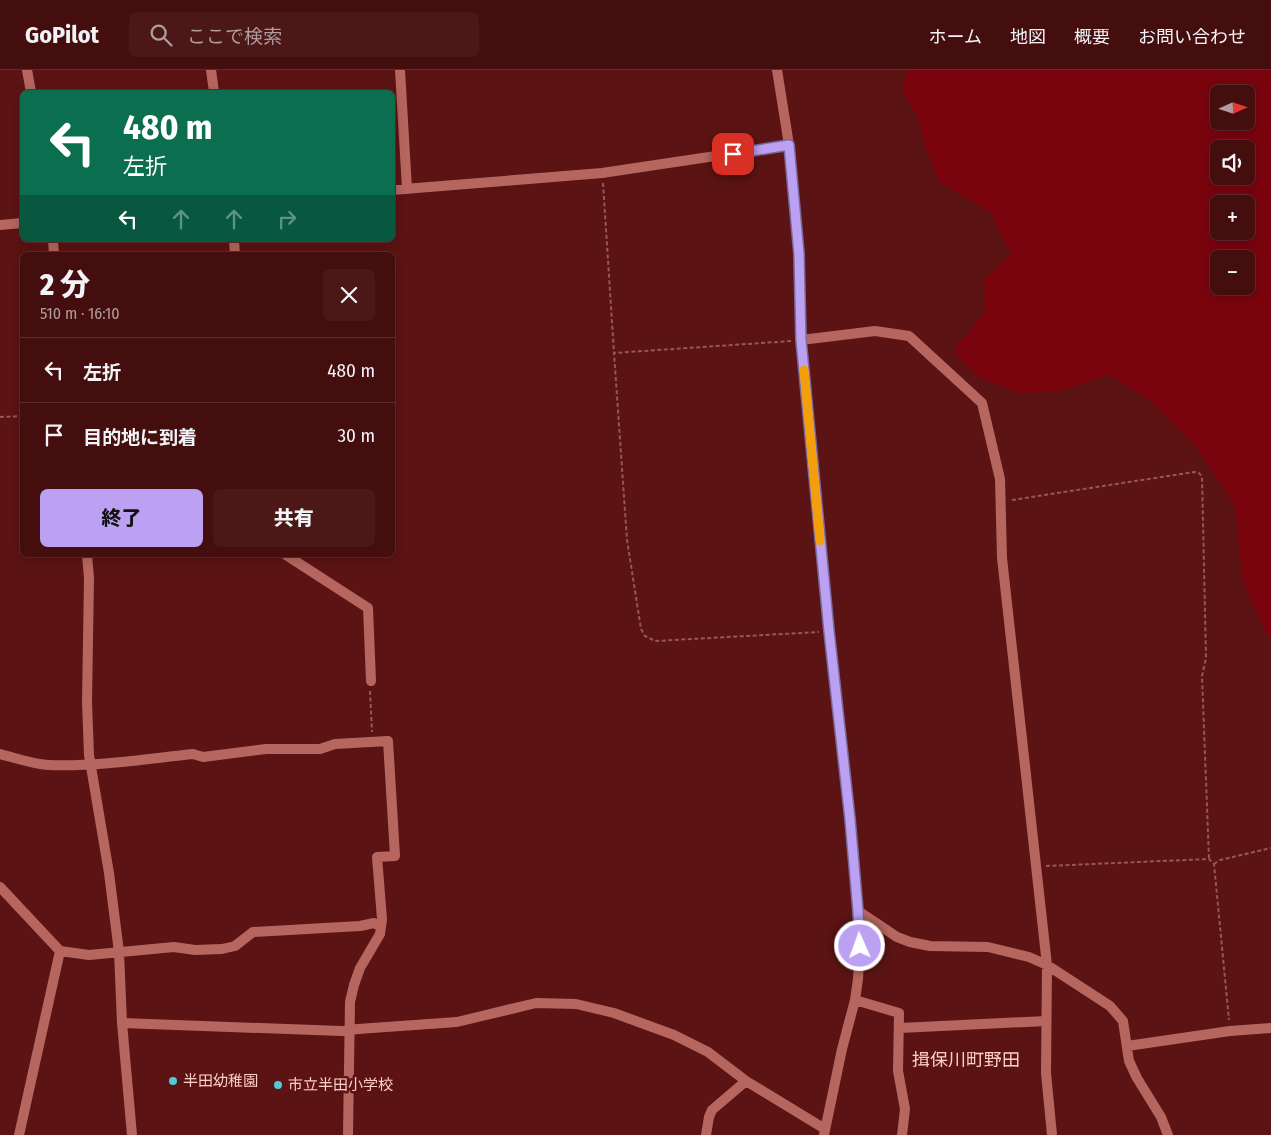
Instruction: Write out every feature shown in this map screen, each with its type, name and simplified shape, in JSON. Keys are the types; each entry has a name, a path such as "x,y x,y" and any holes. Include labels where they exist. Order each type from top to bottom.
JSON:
{"street":[{"path":"28,70 32,90"},
{"path":"211,70 214,90"},
{"path":"400,70 407,189"},
{"path":"122,1023 341,1031 457,1022 536,1003 576,1004 601,1009 674,1035 708,1052 746,1081 824,1132 855,1000 860,946 850,819 829,631 801,340 799,254 789,145 777,70"},
{"path":"395,190 602,173 789,145"},
{"path":"0,225 20,224"},
{"path":"801,340 875,331 909,336 982,403 1000,479 1002,558 1047,965 1046,1073 1052,1135"},
{"path":"87,557 89,578 87,702 90,764 109,873 119,952 122,1023 132,1135"},
{"path":"289,557 368,608 371,681"},
{"path":"0,754 47,765 90,764 194,754 203,757 266,749 320,749 335,744 388,740 395,856 377,857 382,927 380,934 360,968 350,1002 348,1135"},
{"path":"0,886 60,951 89,956 174,947 194,950 222,949 235,946 253,932 360,926 374,923 382,927"},
{"path":"858,911 897,937 910,942 930,946 988,947 1028,957 1047,965 1110,1006 1123,1021 1130,1061 1137,1078 1161,1117 1168,1135"},
{"path":"19,1135 60,951"},
{"path":"855,1000 899,1013 898,1071 906,1109 902,1135"},
{"path":"900,1028 1046,1021"},
{"path":"1127,1046 1271,1028"},
{"path":"706,1135 708,1117 712,1110 746,1081"}],"path":[{"path":"602,173 627,540 641,629 645,636 655,641 666,642 829,631"},
{"path":"614,353 801,340"},
{"path":"0,417 20,416"},
{"path":"1000,501 1194,472 1199,473 1202,477 1206,658 1202,676 1209,859 1214,864 1230,1032"},
{"path":"371,681 373,742"},
{"path":"1214,864 1220,860 1271,848"},
{"path":"1036,866 1209,859"}],"shaded area":[{"path":"908,70 1271,70 1271,638 1266,635 1243,581 1235,506 1196,447 1151,401 1109,375 1059,391 1020,393 980,378 953,351 985,312 984,279 1011,254 990,212 939,182 927,151 917,116 902,90"}],"slow traffic":[{"path":"804,370 820,541"}],"place":[{"name":"半田幼稚園","path":"173,1081"},
{"name":"市立半田小学校","path":"278,1085"}],"district":[{"name":"揖保川町野田","path":"966,1060"}],"route":[{"path":"733,154 789,145 799,254 801,340 829,631 850,819 860,946"}]}
